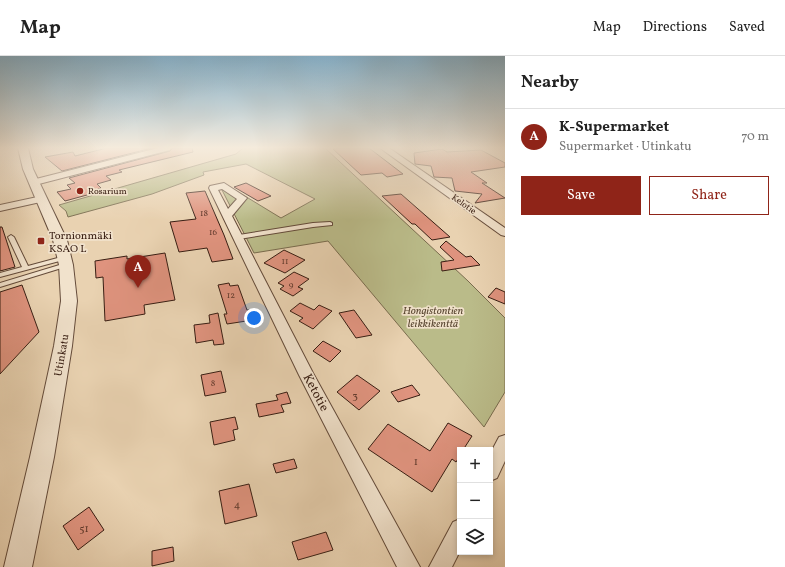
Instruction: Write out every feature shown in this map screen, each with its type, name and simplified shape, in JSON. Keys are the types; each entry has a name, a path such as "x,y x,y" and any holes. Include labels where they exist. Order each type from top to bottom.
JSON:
{"street":[{"name":"Utinkatu","path":"18,567 42,457 63,346 69,301 66,262 60,240 30,172"},
{"path":"0,208 38,191 95,172"},
{"name":"Kelotie","path":"418,172 505,233"},
{"name":"Ketotie","path":"227,216 239,237 274,310 409,567"},
{"path":"493,466 505,443"},
{"path":"440,567 457,535"}],"lane":[{"path":"239,237 313,225 330,224"},
{"path":"11,237 26,268"},
{"path":"0,275 26,268 66,262"},
{"path":"0,286 66,262"}],"green space":[{"path":"174,172 204,172 204,175 152,194 68,217 66,211 59,205"},
{"name":"Hongistontien leikkikenttä","path":"261,172 351,172 468,281 505,318 505,392 484,427 328,241 254,253 222,190 230,187 281,218 315,199"}],"building":[{"path":"92,172 122,172 106,176 111,180 97,184 101,188 96,190 98,192 65,201 57,192 71,189 67,185 75,183 69,178"},
{"path":"358,172 400,172 403,174 387,177 382,173 361,175"},
{"path":"433,172 472,172 487,183 482,183 505,198 475,203 482,194 455,191 452,178 434,177"},
{"path":"246,183 271,196 258,201 234,187"},
{"path":"205,191 233,259 212,262 207,248 179,252 170,222 196,219 186,193"},
{"path":"401,194 450,237 432,240 415,224 412,224 382,196"},
{"path":"0,227 2,227 15,267 0,271"},
{"path":"446,241 466,257 471,256 480,265 442,271 441,262 454,260 440,247"},
{"path":"284,250 305,260 285,273 264,263"},
{"path":"165,253 175,300 144,305 145,314 105,321 103,277 96,278 95,261 127,256 127,259"},
{"path":"294,272 309,279 298,287 303,289 293,296 280,289 284,286 278,283"},
{"path":"229,283 230,286 238,285 247,310 250,310 253,320 227,324 224,314 227,314 218,285"},
{"path":"22,285 39,332 0,374 0,292"},
{"path":"496,288 505,292 505,304 488,297"},
{"path":"300,303 314,310 319,305 332,311 313,329 299,321 303,318 290,311"},
{"path":"354,310 372,335 356,338 339,313"},
{"path":"218,313 224,344 214,345 213,340 196,343 194,325 210,323 209,315"},
{"path":"323,341 341,351 330,362 313,351"},
{"path":"221,371 226,392 205,396 201,375"},
{"path":"357,375 380,391 359,410 337,392"},
{"path":"412,385 420,395 398,402 391,392"},
{"path":"287,392 291,403 281,405 284,412 259,417 256,404 278,400 276,395"},
{"path":"235,417 238,429 233,430 235,440 214,445 210,422"},
{"path":"448,423 472,436 465,447 457,447 457,460 456,462 452,459 432,492 368,449 388,424 430,451"},
{"path":"294,459 297,468 276,473 273,464"},
{"path":"249,484 257,516 225,524 219,491"},
{"path":"89,507 104,530 78,550 63,526"},
{"path":"326,532 333,550 298,560 292,542"},
{"path":"173,547 174,561 152,566 152,551"}],"place":[{"name":"Rosarium","path":"80,191"},
{"name":"Tornionmäki KSAO L","path":"41,241"},
{"name":"K-Supermarket","path":"138,288"}]}
